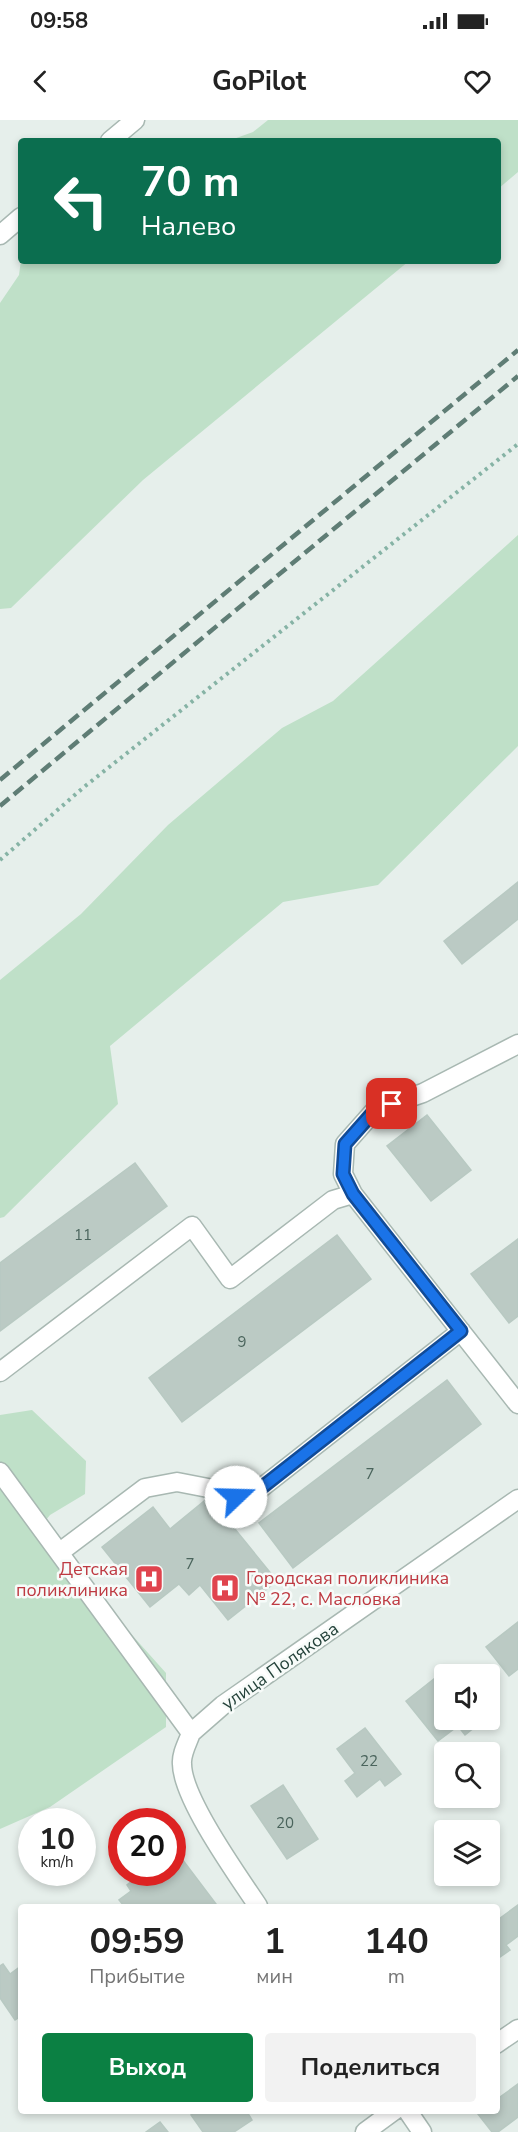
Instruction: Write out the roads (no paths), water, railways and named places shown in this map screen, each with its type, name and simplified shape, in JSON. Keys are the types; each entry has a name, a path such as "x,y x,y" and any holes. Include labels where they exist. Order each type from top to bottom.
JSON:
{"street":[{"path":"114,138 135,120"},
{"path":"0,235 18,220"},
{"path":"518,1044 423,1093 376,1109 345,1144 343,1174 353,1194 518,1404"},
{"path":"0,1372 192,1226 230,1279 333,1200 353,1194"},
{"path":"60,1552 145,1488 177,1482 208,1488 236,1497 256,1492 461,1331"},
{"path":"0,1472 191,1733 181,1762 184,1781 215,1842 257,1904"},
{"name":"улица Полякова","path":"191,1733 223,1706 518,1499"},
{"path":"500,2041 518,2029"},
{"path":"365,2132 390,2114"},
{"path":"410,2114 422,2132"}],"railway":[{"path":"0,780 518,350"},
{"path":"0,806 518,376"}],"place":[{"name":"Детская поликлиника","path":"149,1579"},
{"name":"Городская поликлиника № 22, с. Масловка","path":"225,1588"}]}
